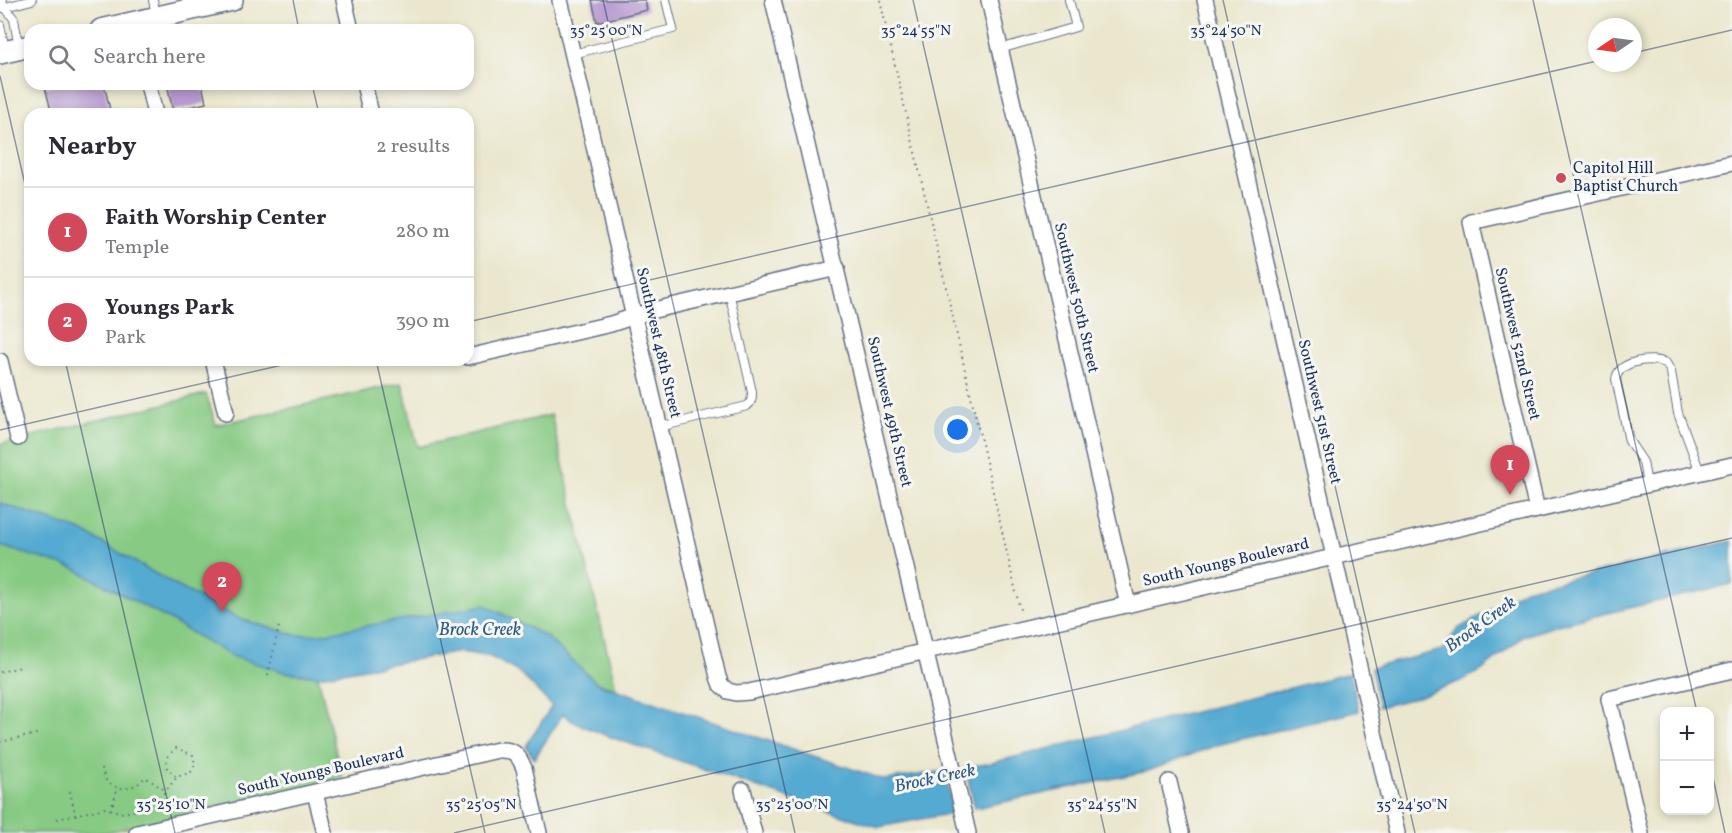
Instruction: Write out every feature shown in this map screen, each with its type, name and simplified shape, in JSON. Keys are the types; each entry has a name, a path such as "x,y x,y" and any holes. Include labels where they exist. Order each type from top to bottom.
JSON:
{"main road":[{"path":"137,24 154,9 218,2"}],"street":[{"path":"344,0 350,24"},
{"name":"Southwest 48th Street","path":"560,0 718,677 721,685 728,691"},
{"name":"Southwest 49th Street","path":"773,0 968,833"},
{"name":"Southwest 50th Street","path":"989,0 1128,604"},
{"name":"Southwest 51st Street","path":"1205,0 1247,174 1397,833"},
{"path":"149,90 154,108"},
{"path":"365,90 370,108"},
{"name":"Southwest 52nd Street","path":"1537,510 1471,222 1732,163"},
{"path":"474,356 611,324 650,310 837,268"},
{"path":"0,362 18,438"},
{"path":"214,366 226,413"},
{"name":"South Youngs Boulevard","path":"728,691 749,692 1732,465"},
{"path":"1641,833 1609,699 1732,670"},
{"name":"South Youngs Boulevard","path":"137,833 498,750 507,750 514,752 520,758 524,768 539,833"},
{"path":"1169,782 1181,833"},
{"path":"743,790 754,833"},
{"path":"315,793 325,833"}],"lane":[{"path":"1,5 32,0"},
{"path":"573,54 673,29 666,0"},
{"path":"1000,49 1076,27 1069,0"},
{"path":"1,5 0,24 14,50"},
{"path":"1,5 14,19 14,50"},
{"path":"659,427 747,406 751,403 752,392 729,292"},
{"path":"1647,484 1643,462 1629,441 1616,380 1617,374 1627,365 1644,361 1658,360 1666,363 1671,372 1678,413 1700,472"}],"path":[{"path":"880,0 1024,628"},
{"path":"268,675 279,626"},
{"path":"0,672 21,667"},
{"path":"0,742 37,734"},
{"path":"57,819 75,817 105,808 123,813 142,809 152,804 177,777 191,772 195,760 193,755 185,753 180,748 176,748 166,758 167,769 177,777"},
{"path":"102,768 108,783 118,787 135,786 145,777 166,791"},
{"path":"111,810 118,787"},
{"path":"70,791 75,817"}],"green space":[{"path":"402,383 418,447 551,415 616,688 597,683 545,636 320,635 318,676 342,778 104,833 0,833 0,444 206,394 216,425"}],"water":[{"name":"Brock Creek","path":"0,503 82,531 173,584 240,619 296,635 320,634 485,605 545,636 597,683 885,780 944,771 954,813 879,827 605,735 572,721 563,714 534,759 526,746 552,706 520,673 491,657 461,652 318,676 284,672 231,656 73,568 0,546"},
{"name":"Brock Creek","path":"1732,541 1732,584 1561,624 1524,636 1481,671 1418,697 1379,707 1371,668 1442,650 1458,629 1525,589"},
{"name":"Brock Creek","path":"1350,673 1359,711 1217,745 1148,771 975,808 965,767 987,764"}],"building":[{"path":"592,0 645,0 647,10 597,22"},
{"path":"46,90 105,90 110,108 50,108"},
{"path":"168,90 203,90 206,103 185,108 172,108"}],"place":[{"name":"Capitol Hill Baptist Church","path":"1561,178"},
{"name":"Faith Worship Center","path":"1510,495"},
{"name":"Youngs Park","path":"222,612"}]}
